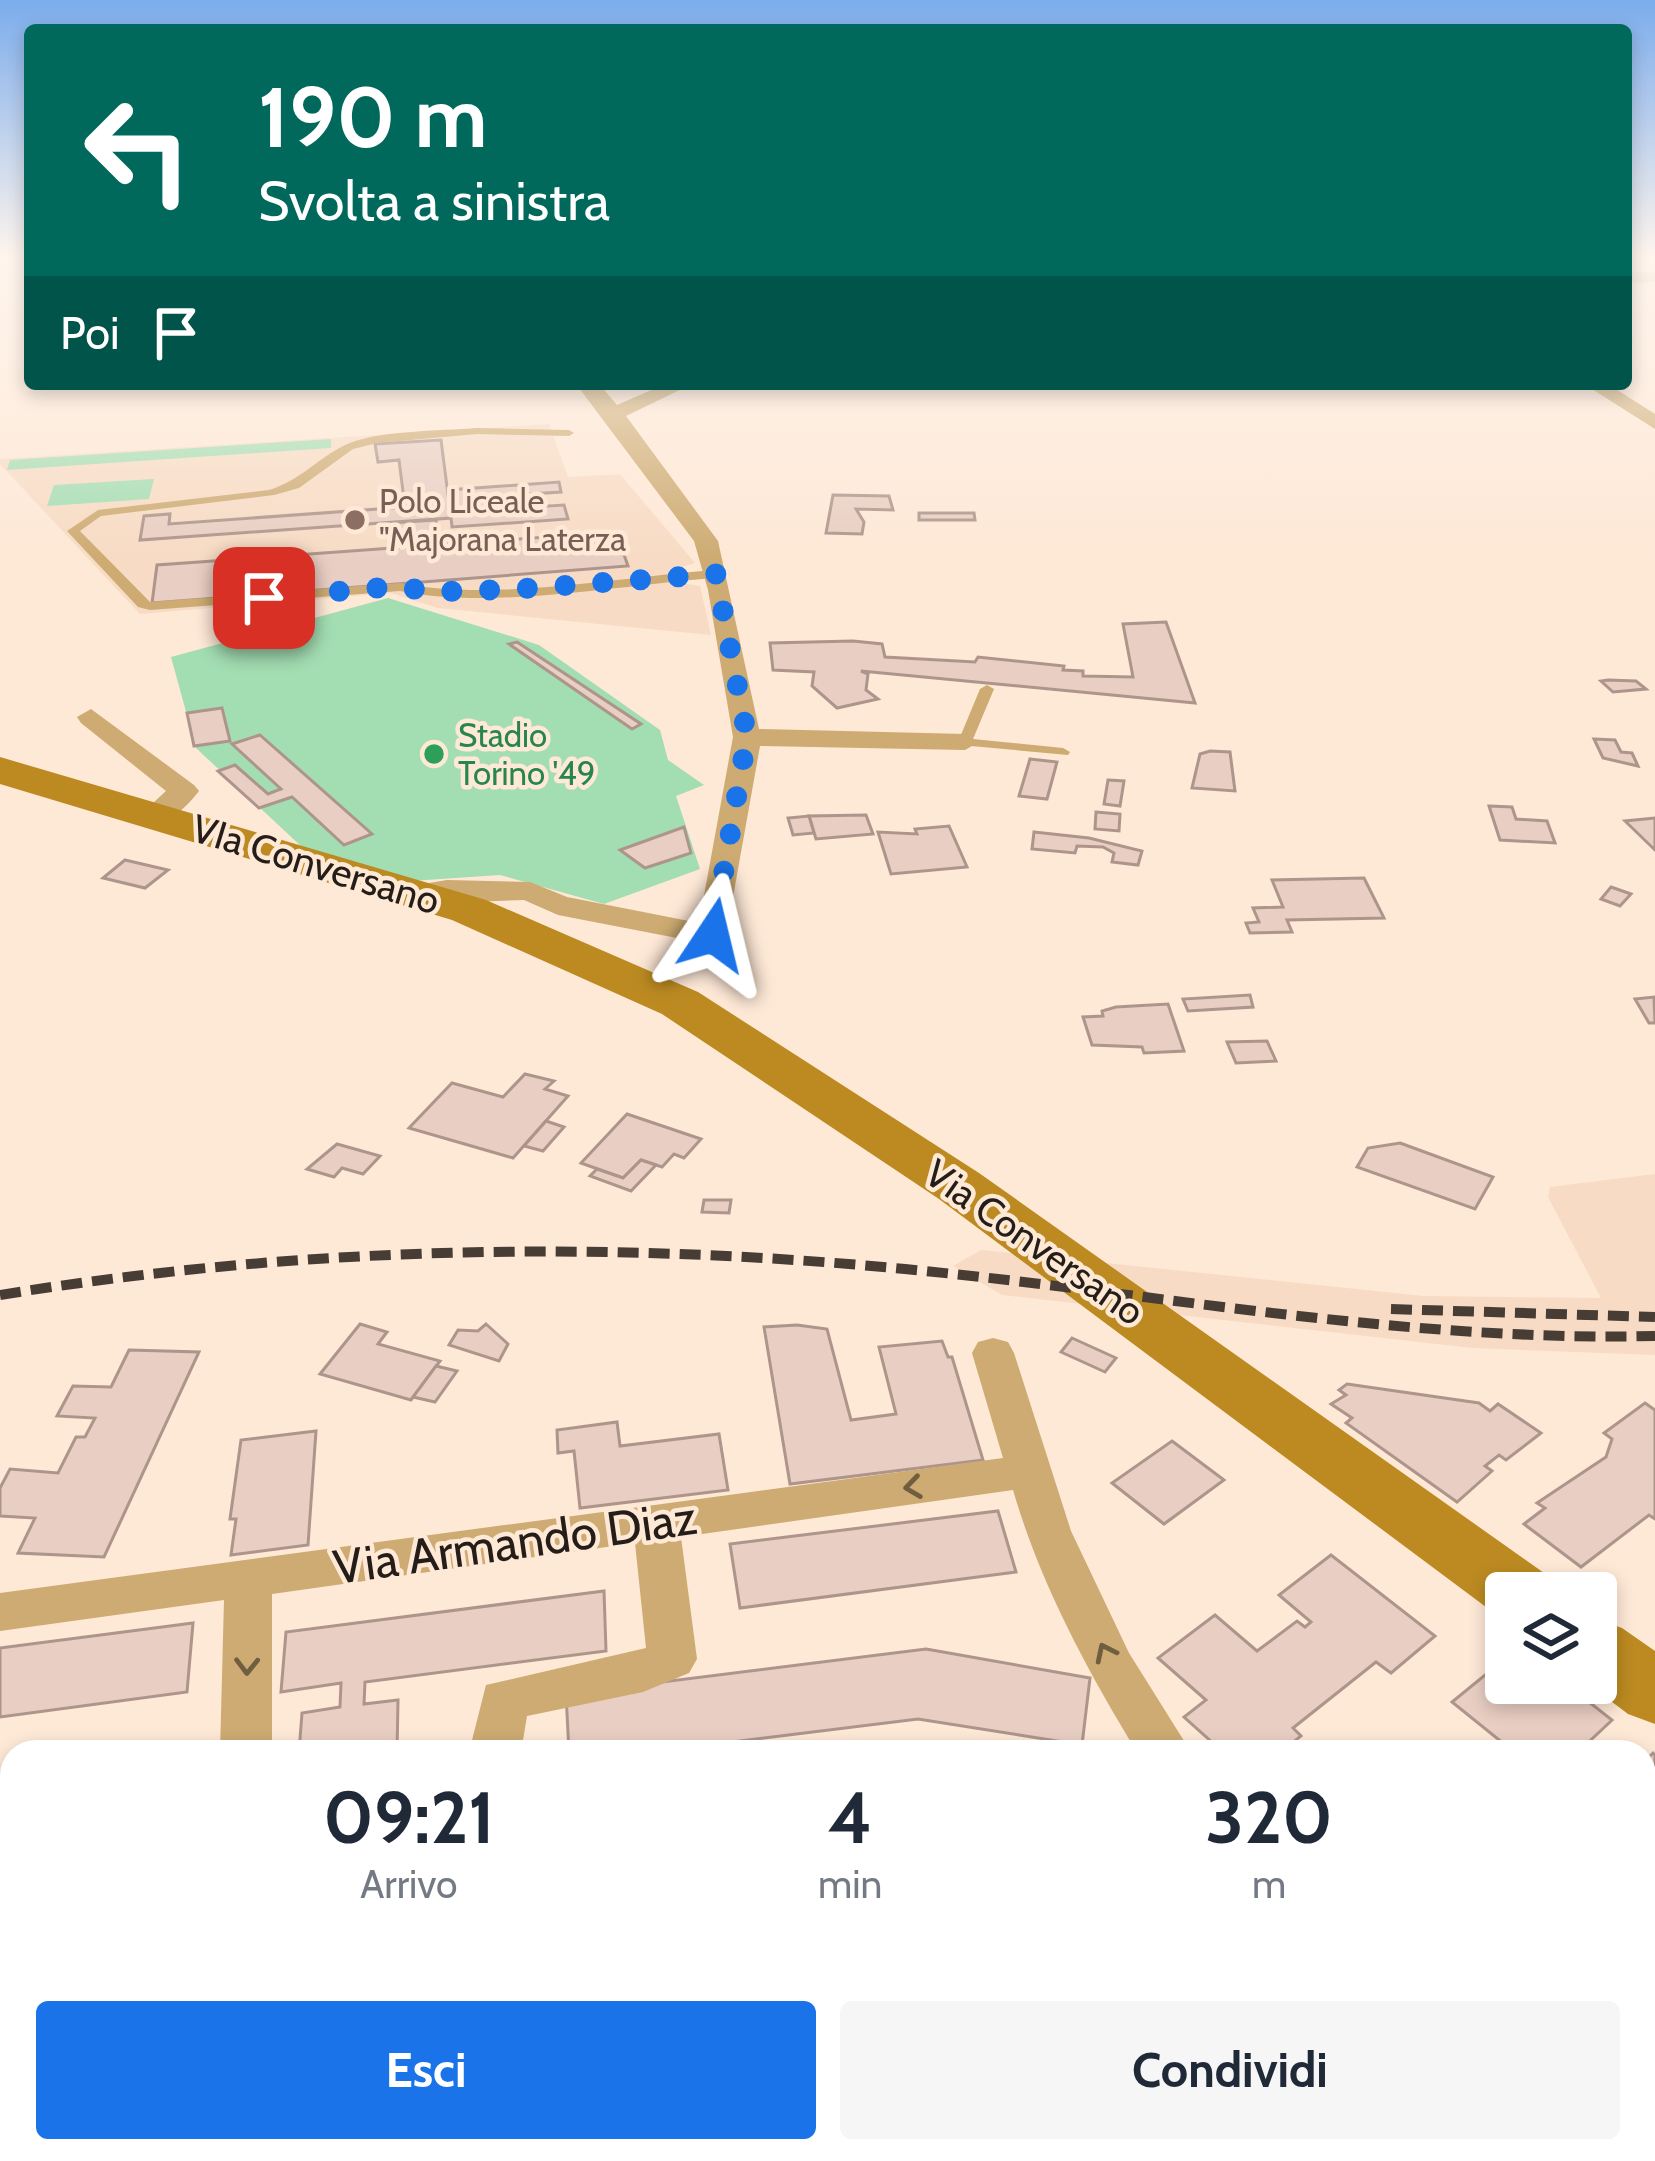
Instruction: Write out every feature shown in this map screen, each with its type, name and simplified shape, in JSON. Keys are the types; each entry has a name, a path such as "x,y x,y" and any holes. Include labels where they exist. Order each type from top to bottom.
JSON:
{"main road":[{"name":"VIa Conversano","path":"0,770 416,894 526,932"},
{"name":"Via Conversano","path":"526,932 680,1003 835,1103 1490,1572"},
{"path":"1617,1664 1655,1692"}],"street":[{"path":"416,894 446,889 530,891 558,905 713,935 747,736 716,574 706,541 591,390"},
{"path":"616,420 671,390"},
{"path":"1603,390 1655,423"},
{"path":"91,717 184,791 155,815"},
{"path":"747,736 965,742"},
{"path":"993,1353 1048,1531 1110,1665 1157,1740"},
{"name":"Via Armando Diaz","path":"0,1612 1029,1471"},
{"path":"497,1740 504,1700 643,1671 672,1659 656,1522"},
{"path":"246,1740 248,1580"}],"lane":[{"path":"569,433 477,431 361,443 295,486 98,513 73,531 142,604 150,606 400,586 428,592 518,589 716,574"},
{"path":"987,688 965,742 1063,752"}],"shaded area":[{"name":"Polo Liceale \"Majorana Laterza","path":"549,424 568,477 620,474 695,563 673,570 677,582 700,586 711,635 438,608 391,593 140,614 0,464 0,459"},
{"path":"1655,1174 1655,1355 1473,1348 1002,1295 953,1266 981,1250 1423,1296 1601,1298 1548,1197 1550,1187"}],"green space":[{"path":"331,439 331,448 7,470 10,460"},
{"path":"154,479 149,499 47,506 54,485"},
{"name":"Stadio Torino '49","path":"388,598 539,645 660,730 668,760 704,785 676,796 700,869 604,904 500,875 411,881 303,848 196,748 171,657"}],"building":[{"path":"441,440 451,518 140,540 144,516 170,514 169,524 405,507 399,460 378,462 375,444"},
{"path":"559,482 561,492 530,494 532,507 564,505 568,519 452,527 448,490"},
{"path":"833,495 889,496 893,510 856,509 864,522 862,534 826,533"},
{"path":"919,513 974,513 975,520 919,520"},
{"path":"436,520 440,545 394,548 390,523"},
{"path":"616,532 628,566 152,603 157,565"},
{"path":"1166,622 1195,703 861,671 868,674 866,690 878,699 837,708 812,686 814,672 773,670 770,643 853,641 882,644 885,657 975,662 978,657 1064,666 1063,670 1083,671 1083,676 1133,677 1123,624"},
{"path":"517,642 641,724 632,729 509,644"},
{"path":"1601,681 1636,681 1646,689 1613,692"},
{"path":"222,708 230,741 194,746 187,713"},
{"path":"260,735 372,834 344,845 292,797 259,808 218,771 235,765 268,794 281,789 232,744"},
{"path":"1594,739 1615,740 1621,752 1632,753 1638,766 1603,758"},
{"path":"1230,752 1235,791 1192,788 1200,754"},
{"path":"1030,759 1057,762 1047,799 1019,796"},
{"path":"1108,780 1124,781 1120,806 1104,804"},
{"path":"1489,806 1512,807 1516,819 1547,821 1555,843 1500,840"},
{"path":"1096,812 1120,814 1119,831 1095,829"},
{"path":"866,815 873,834 816,839 809,816"},
{"path":"809,816 814,833 793,835 788,818"},
{"path":"1655,818 1655,850 1625,821"},
{"path":"949,826 967,867 891,874 878,832 917,834 915,829"},
{"path":"684,827 691,853 645,868 620,850"},
{"path":"1034,832 1089,838 1142,851 1138,865 1112,862 1114,853 1103,847 1077,846 1075,853 1032,849"},
{"path":"125,860 168,870 145,888 103,878"},
{"path":"1364,878 1384,918 1287,920 1292,932 1250,933 1246,923 1259,922 1253,908 1283,907 1272,880"},
{"path":"1611,887 1631,894 1620,906 1601,899"},
{"path":"1250,995 1253,1007 1188,1011 1183,999"},
{"path":"1654,997 1655,1023 1649,1023 1635,999"},
{"path":"1168,1004 1184,1051 1144,1053 1142,1047 1092,1045 1083,1017 1103,1016 1102,1011 1116,1007"},
{"path":"1267,1041 1276,1061 1236,1063 1227,1042"},
{"path":"525,1074 554,1081 545,1089 568,1096 513,1158 409,1128 452,1083 503,1097"},
{"path":"627,1114 701,1139 684,1158 674,1154 662,1167 641,1160 623,1178 581,1163"},
{"path":"546,1121 564,1127 543,1151 524,1146"},
{"path":"1400,1143 1493,1177 1475,1209 1357,1167 1368,1148"},
{"path":"337,1144 380,1156 363,1174 342,1168 334,1177 307,1169"},
{"path":"641,1160 656,1165 631,1191 590,1176 597,1169 623,1178"},
{"path":"704,1200 731,1200 729,1213 702,1212"},
{"path":"360,1324 387,1332 378,1344 440,1361 411,1400 320,1374"},
{"path":"486,1324 508,1344 499,1361 449,1345 458,1330 478,1331"},
{"path":"764,1327 827,1329 851,1420 896,1414 879,1347 942,1341 952,1357 983,1460 790,1484"},
{"path":"1072,1338 1116,1358 1105,1372 1061,1352"},
{"path":"129,1350 199,1352 104,1557 18,1553 35,1518 0,1516 0,1488 10,1469 58,1473 76,1437 85,1437 95,1418 57,1416 73,1386 111,1387"},
{"path":"436,1366 457,1371 435,1402 413,1397"},
{"path":"1347,1384 1479,1403 1490,1411 1498,1404 1541,1433 1506,1460 1499,1455 1485,1466 1492,1471 1457,1502 1346,1423 1352,1418 1331,1404 1346,1395 1339,1390"},
{"path":"1645,1403 1655,1410 1655,1519 1649,1515 1581,1567 1524,1524 1545,1508 1537,1503 1606,1457 1612,1439 1604,1433"},
{"path":"617,1422 620,1446 719,1434 728,1490 580,1508 574,1451 558,1453 557,1430"},
{"path":"316,1431 308,1545 231,1555 236,1519 230,1519 241,1440"},
{"path":"1172,1441 1224,1480 1164,1524 1112,1483"},
{"path":"998,1511 1016,1572 740,1608 730,1544"},
{"path":"1331,1555 1435,1636 1391,1673 1376,1662 1293,1728 1301,1736 1296,1740 1210,1740 1184,1717 1206,1700 1158,1658 1215,1615 1257,1651 1297,1621 1305,1627 1311,1622 1279,1595"},
{"path":"604,1591 606,1651 365,1682 364,1704 398,1700 397,1740 300,1740 302,1713 340,1707 341,1683 281,1692 286,1632"},
{"path":"193,1623 187,1692 0,1717 0,1648"},
{"path":"926,1649 1090,1678 1083,1740 1050,1740 918,1719 749,1740 568,1740 566,1694"},
{"path":"1485,1675 1485,1704 1592,1704 1612,1720 1591,1740 1499,1740 1452,1702"}],"railway":[{"path":"0,1295 226,1266 338,1258 451,1253 678,1254 905,1269 1373,1324 1561,1336 1655,1336"},
{"path":"1391,1309 1655,1317"}],"place":[{"name":"Polo Liceale \"Majorana Laterza","path":"355,520"},
{"name":"Stadio Torino '49","path":"434,754"}],"route":[{"path":"264,598 400,586 428,592 518,589 716,574 747,736 713,935"}]}
